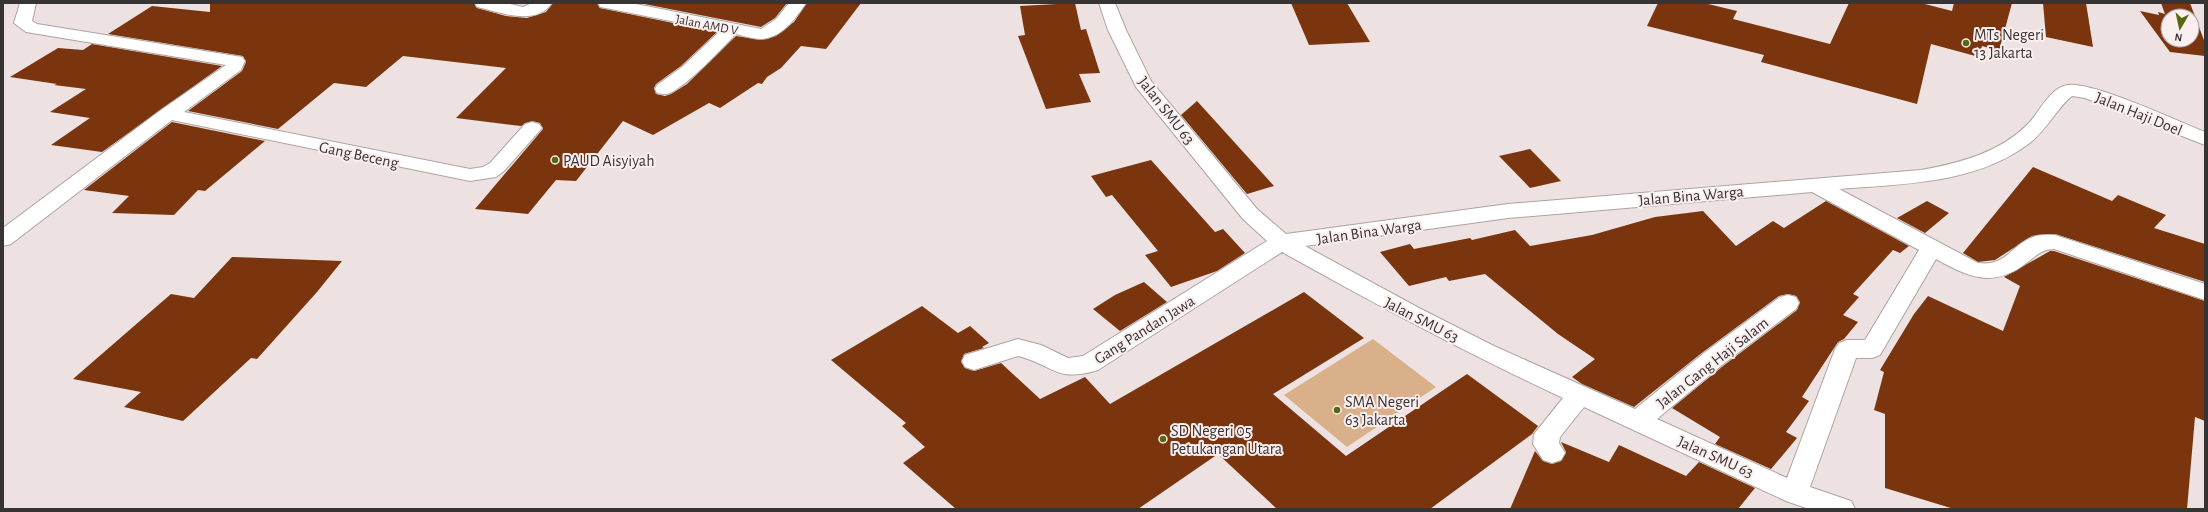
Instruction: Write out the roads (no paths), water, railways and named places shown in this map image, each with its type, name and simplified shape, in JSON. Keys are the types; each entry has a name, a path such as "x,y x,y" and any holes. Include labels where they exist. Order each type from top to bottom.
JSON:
{"street":[{"path":"3,239 168,114 226,74 234,66 236,61 32,28 23,23 28,3"},
{"path":"483,3 522,12 530,11 544,3"},
{"name":"Jalan AMD V","path":"606,3 761,34 768,33 779,27 798,3"},
{"name":"Jalan SMU 63","path":"1107,3 1117,30 1143,83 1167,110 1250,214 1281,242 1411,314 1486,352 1795,493 1841,509"},
{"path":"664,89 688,71 732,29"},
{"name":"Jalan Haji Doel","path":"2073,89 2096,96 2205,139"},
{"name":"Jalan Bina Warga","path":"1281,242 1508,211 1921,176 1972,165 1996,156 2018,144 2036,127 2066,92 2073,89"},
{"name":"Gang Beceng","path":"168,114 470,176 480,176 493,170 532,128"},
{"path":"1814,184 1972,268 1989,272 2004,268 2039,242 2055,242 2205,292"},
{"name":"Gang Pandan Jawa","path":"974,361 1018,347 1033,351 1068,367 1089,364 1281,242"},
{"path":"1795,493 1847,349 1872,348 1932,246"},
{"name":"Jalan Gang Haji Salam","path":"1637,421 1713,359 1788,304"},
{"path":"1552,453 1546,444 1547,434 1580,395"}],"place":[{"name":"MTs Negeri 13 Jakarta","path":"1966,43"},
{"name":"PAUD Aisyiyah","path":"555,160"},
{"name":"SMA Negeri 63 Jakarta","path":"1337,410"},
{"name":"SD Negeri 05 Petukangan Utara","path":"1163,439"}]}
